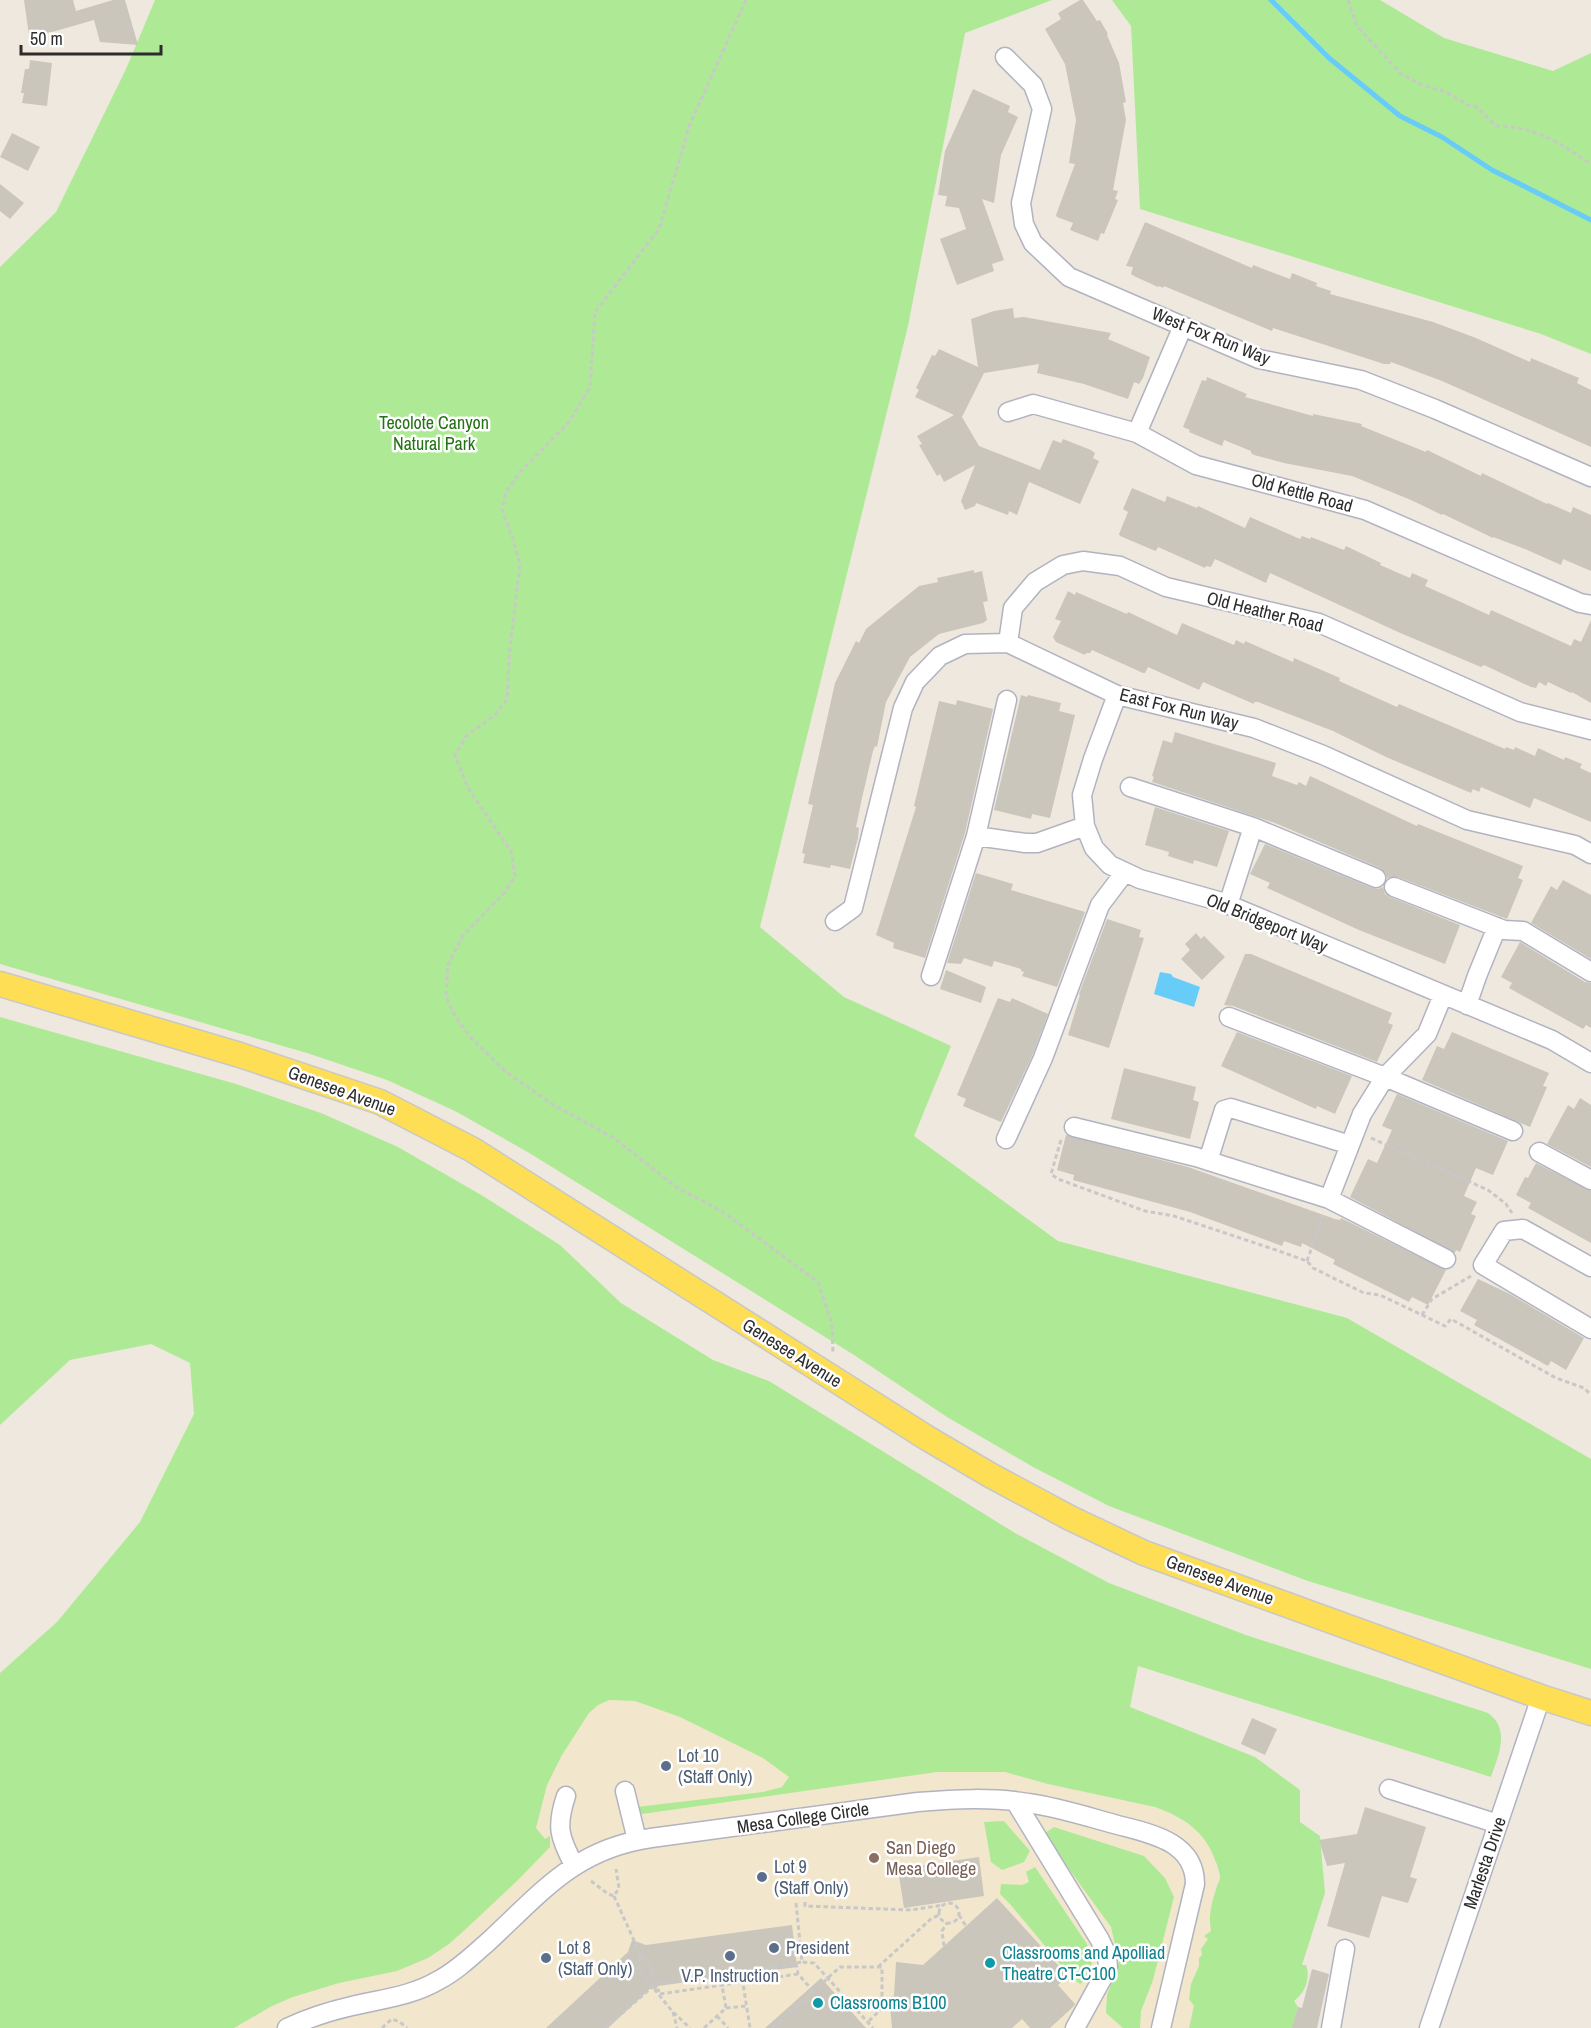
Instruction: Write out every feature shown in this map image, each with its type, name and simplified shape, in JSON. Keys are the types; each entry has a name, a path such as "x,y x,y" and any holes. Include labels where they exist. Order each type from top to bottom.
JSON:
{"main road":[{"name":"Genesee Avenue","path":"0,984 240,1055 380,1102 473,1150 990,1475 1070,1518 1144,1553 1591,1713"}],"street":[{"name":"West Fox Run Way","path":"1005,57 1033,85 1042,109 1021,203 1024,224 1033,243 1069,277 1258,359 1361,380 1435,409 1591,477"},
{"path":"1137,433 1183,326"},
{"name":"Old Kettle Road","path":"1008,412 1033,404 1137,433 1196,465 1365,510 1580,603 1591,605"},
{"name":"Old Heather Road","path":"1008,643 1012,608 1035,582 1063,565 1083,561 1120,566 1166,587 1319,623 1520,712 1591,730"},
{"name":"East Fox Run Way","path":"836,921 853,908 903,708 915,682 940,656 965,644 1008,643 1117,694 1254,728 1323,755 1467,820 1575,845 1591,854"},
{"name":"Old Bridgeport Way","path":"1117,694 1082,795 1085,826 1094,848 1110,865 1140,879 1228,905 1552,1040 1591,1063"},
{"path":"931,976 976,836 1007,700"},
{"path":"1130,787 1253,827 1376,878"},
{"path":"976,836 1037,843 1085,826"},
{"path":"1228,905 1253,827"},
{"path":"1006,1139 1043,1058 1100,905 1125,872"},
{"path":"1394,886 1504,930 1523,931 1591,972"},
{"path":"1467,1005 1497,927"},
{"path":"1329,1199 1362,1114 1385,1077 1427,1034 1443,995"},
{"path":"1229,1017 1385,1077 1513,1131"},
{"path":"1208,1161 1224,1110 1231,1108 1353,1138"},
{"path":"1074,1127 1208,1161 1329,1199 1446,1259"},
{"path":"1539,1152 1591,1180"},
{"path":"1591,1267 1522,1229 1504,1231 1484,1264 1591,1329"},
{"name":"Marlesta Drive","path":"1429,2028 1541,1697"},
{"path":"1389,1789 1498,1824"},
{"path":"625,1791 637,1840"},
{"path":"566,1796 560,1815 562,1843 574,1865"},
{"name":"Mesa College Circle","path":"287,2028 332,2011 411,1993 441,1979 467,1961 574,1865 610,1847 637,1840 962,1799 1015,1801 1058,1809 1153,1835 1174,1845 1188,1858 1194,1870 1195,1884 1161,2028"},
{"path":"1015,1801 1107,1955 1108,1968 1075,2028"},
{"path":"1330,2028 1345,1948"}],"path":[{"path":"746,0 690,124 659,229 595,312 590,387 569,422 520,472 506,492 502,510 520,565 510,647 507,699 495,715 466,736 456,755 468,788 511,851 515,876 504,893 462,937 448,964 446,996 455,1016 470,1037 506,1072 552,1104 614,1138 676,1186 723,1212 818,1282 832,1324 833,1365 828,1375"},
{"path":"1348,0 1357,26 1401,74 1422,85 1446,92 1468,105 1477,106 1496,126 1516,126 1536,132 1591,164"},
{"path":"1074,1127 1062,1134 1051,1174 1058,1179 1145,1211 1174,1216 1306,1261 1313,1268 1364,1293 1380,1295 1445,1326 1451,1319 1556,1378 1584,1388 1591,1395"},
{"path":"1353,1138 1488,1190 1506,1204 1522,1229"},
{"path":"1306,1261 1329,1199"},
{"path":"1422,1315 1432,1299 1468,1279 1484,1264"},
{"path":"616,1869 619,1888 615,1896 641,1956 650,1963 660,1994"},
{"path":"591,1881 608,1894 615,1896"},
{"path":"953,1901 966,1926"},
{"path":"805,1902 805,1906 911,1908 950,1903 956,1906"},
{"path":"796,1903 802,1962"},
{"path":"944,1905 940,1910 940,1915 948,1922"},
{"path":"944,1946 942,1931 948,1922 957,1919 958,1912"},
{"path":"878,1967 932,1918 940,1915"},
{"path":"641,1956 638,1969 672,2011 690,2028"},
{"path":"605,2028 657,1983 802,1962 814,1963 873,2028"},
{"path":"796,1963 798,1974 813,1992"},
{"path":"773,2028 840,1967 882,1967 882,2008 868,2022"},
{"path":"741,1971 750,2028"},
{"path":"720,1974 726,2008"},
{"path":"660,1994 798,1974"},
{"path":"704,2028 726,2008 746,2006"},
{"path":"672,2011 677,2028"},
{"path":"717,2016 728,2028"},
{"path":"382,2028 392,2019 407,2028"}],"shaded area":[{"name":"San Diego Mesa College","path":"604,1691 1005,1772 1048,1784 1155,1807 1188,1822 1202,1834 1211,1847 1221,1882 1220,1898 1190,2028 227,2028 528,1805 577,1708"}],"green space":[{"name":"Tecolote Canyon Natural Park","path":"155,0 1052,0 965,33 908,326 760,927 844,997 951,1046 914,1136 1058,1241 1347,1318 1591,1459 1591,1669 1305,1580 1109,1506 1033,1467 947,1417 854,1355 531,1154 455,1111 387,1080 307,1053 0,964 0,267 56,212 126,69"},
{"path":"1112,0 1380,0 1444,38 1553,71 1591,53 1591,354 1541,334 1140,209 1131,26"},
{"path":"0,1017 236,1084 321,1113 398,1147 483,1196 560,1245 621,1303 713,1360 769,1381 1015,1533 1109,1583 1246,1635 1488,1713 1495,1720 1501,1735 1501,1744 1491,1777 1138,1666 1130,1707 1255,1757 1300,1790 1300,1822 1320,1836 1325,1893 1302,1965 1306,1965 1307,1980 1304,1990 1294,2001 1298,2007 1293,2028 1189,2028 1194,2006 1189,1999 1191,1984 1199,1966 1201,1949 1208,1939 1204,1936 1211,1931 1211,1908 1220,1876 1211,1850 1205,1841 1192,1826 1175,1815 1155,1807 1048,1784 1005,1772 937,1772 642,1814 637,1807 763,1792 782,1787 789,1777 763,1758 680,1717 635,1701 609,1700 598,1705 589,1713 562,1755 547,1785 536,1828 545,1839 550,1836 550,1847 468,1927 428,1958 397,1971 339,1983 293,1997 272,2006 234,2028 0,2028 0,1673 57,1622 140,1522 194,1414 190,1363 151,1344 70,1360 0,1425"},
{"path":"1004,1821 1030,1851 1024,1862 1002,1870 991,1862 984,1822"},
{"path":"1054,1827 1144,1856 1165,1878 1174,1897 1153,1980 1141,2011 1140,2028 1123,2028 1106,2013 1107,1995 1119,1962 1111,1927 1045,1833"},
{"path":"1035,1867 1087,1944 1092,1962 1088,1979 1080,1984 1071,1977 1000,1894 1001,1884 1022,1885 1029,1882 1026,1872"}],"water":[{"path":"1160,972 1171,974 1173,977 1200,987 1194,1007 1154,994"}],"building":[{"path":"24,0 73,0 76,11 113,0 125,0 138,45 100,42 94,20 52,32 29,35"},
{"path":"1083,0 1097,21 1100,20 1108,34 1119,63 1126,102 1123,103 1126,120 1113,190 1118,191 1115,199 1118,200 1104,234 1101,233 1098,241 1070,230 1073,223 1056,215 1075,164 1069,163 1076,120 1065,64 1045,29 1061,19 1058,13"},
{"path":"30,60 52,63 47,106 22,103 24,93 21,93 25,69 29,69"},
{"path":"973,89 1010,106 1008,112 1018,117 1001,155 994,203 982,199 1004,260 992,264 994,271 957,285 940,239 966,229 959,208 945,206 947,196 938,195 945,151"},
{"path":"12,133 40,147 28,171 0,157"},
{"path":"0,184 24,203 10,219 0,211"},
{"path":"1145,222 1252,268 1253,265 1290,279 1292,273 1317,283 1316,286 1331,291 1330,294 1433,322 1530,362 1531,358 1579,378 1577,383 1591,390 1591,447 1442,381 1391,362 1384,364 1273,328 1272,331 1164,286 1163,288 1158,287 1136,277 1131,274 1133,267 1126,266"},
{"path":"1013,308 1014,318 1024,317 1111,333 1108,339 1150,357 1143,378 1139,384 1134,382 1128,399 1084,384 1037,373 1039,364 984,373 962,417 979,446 1040,470 1053,440 1061,443 1063,439 1091,450 1095,453 1093,458 1099,461 1080,504 1029,482 1017,515 1009,511 1008,515 976,503 975,506 965,510 961,501 975,465 944,482 940,474 937,476 919,445 922,444 917,436 954,415 915,397 919,390 916,388 932,355 935,356 939,349 978,367 971,319 994,311"},
{"path":"1207,377 1247,394 1245,397 1313,416 1313,414 1362,424 1361,426 1426,452 1427,450 1481,476 1482,473 1547,504 1571,513 1573,507 1591,515 1591,571 1563,559 1561,565 1493,538 1443,514 1352,476 1254,455 1251,451 1224,440 1222,446 1189,432 1190,430 1183,427 1202,380 1206,381"},
{"path":"1132,488 1165,502 1167,496 1197,508 1198,506 1245,528 1250,517 1300,539 1302,536 1310,539 1311,537 1344,550 1346,546 1410,578 1412,573 1428,580 1425,586 1489,615 1491,610 1571,646 1574,639 1581,642 1591,620 1591,703 1548,682 1546,686 1539,682 1536,688 1531,687 1484,665 1481,667 1398,632 1270,573 1266,583 1215,559 1211,567 1206,566 1205,568 1158,547 1156,551 1120,536 1128,512 1123,509"},
{"path":"974,570 974,573 982,571 988,601 983,602 987,620 939,634 910,657 886,702 877,747 875,746 873,751 862,798 856,827 859,828 858,838 850,869 803,863 805,854 802,853 813,805 808,804 835,683 856,641 859,643 866,629 919,586 938,582 937,578"},
{"path":"1068,591 1075,595 1076,592 1127,614 1128,612 1177,635 1182,623 1234,645 1236,640 1244,644 1245,641 1293,662 1294,658 1397,707 1399,704 1505,749 1506,747 1514,750 1515,747 1535,756 1538,748 1564,760 1565,757 1582,764 1580,768 1591,773 1591,822 1534,798 1530,808 1481,787 1479,792 1473,789 1471,793 1386,757 1333,731 1258,702 1254,704 1203,682 1199,690 1148,667 1143,673 1092,650 1085,655 1056,642 1053,637 1061,621 1055,619"},
{"path":"1021,695 1061,703 1059,711 1075,715 1050,818 1032,814 1031,819 994,810"},
{"path":"957,700 993,709 965,833 925,958 893,948 894,943 876,935 916,807 914,806 939,701 956,705"},
{"path":"1175,732 1276,763 1272,776 1297,785 1299,782 1306,786 1310,776 1417,826 1418,824 1523,866 1518,878 1523,880 1507,919 1398,877 1387,878 1385,872 1380,868 1275,823 1152,782 1163,740 1172,743"},
{"path":"1155,807 1229,831 1217,867 1194,860 1193,864 1168,856 1169,852 1145,845"},
{"path":"1265,844 1372,888 1383,887 1385,894 1390,897 1460,925 1445,964 1359,930 1267,888 1270,883 1250,874"},
{"path":"976,873 1013,884 1011,890 1085,912 1057,987 1022,976 1024,972 1021,969 994,961 992,967 964,958 961,964 947,963"},
{"path":"1563,880 1591,895 1591,959 1531,923 1551,886 1557,890"},
{"path":"1107,919 1141,930 1139,937 1144,938 1109,1048 1068,1035 1079,994"},
{"path":"1196,933 1201,939 1204,936 1225,957 1202,980 1181,959 1190,950 1185,944"},
{"path":"1520,942 1585,982 1591,983 1591,1028 1586,1025 1583,1029 1509,988 1512,983 1501,977"},
{"path":"1245,954 1251,954 1392,1013 1388,1023 1393,1025 1377,1062 1233,1006 1224,1005"},
{"path":"946,970 986,987 981,1003 940,989"},
{"path":"998,998 1010,1002 1012,998 1048,1014 1033,1054 1001,1122 963,1106 966,1099 957,1095"},
{"path":"1237,1032 1352,1076 1335,1114 1317,1106 1316,1109 1221,1066"},
{"path":"1452,1032 1549,1073 1543,1086 1547,1087 1530,1127 1422,1080 1437,1046 1444,1049"},
{"path":"1124,1068 1196,1087 1193,1100 1199,1102 1190,1139 1111,1119"},
{"path":"1397,1094 1508,1141 1493,1175 1476,1168 1464,1196 1477,1202 1471,1214 1476,1216 1460,1252 1456,1250 1455,1253 1350,1197 1368,1159 1377,1163 1392,1130 1382,1126"},
{"path":"1580,1098 1591,1105 1591,1167 1547,1144 1568,1105 1574,1109"},
{"path":"1066,1135 1188,1167 1335,1219 1340,1220 1341,1218 1446,1270 1428,1305 1412,1297 1409,1302 1333,1264 1335,1260 1302,1243 1301,1247 1284,1241 1282,1246 1190,1212 1073,1180 1074,1175 1057,1170"},
{"path":"1536,1163 1591,1191 1591,1243 1528,1208 1531,1203 1516,1195 1525,1177 1528,1178"},
{"path":"1478,1279 1510,1294 1584,1338 1566,1370 1551,1361 1548,1366 1474,1325 1477,1320 1460,1311"},
{"path":"1252,1718 1277,1729 1265,1755 1241,1744"},
{"path":"1365,1807 1426,1827 1410,1877 1417,1879 1408,1903 1382,1896 1369,1938 1327,1926 1345,1863 1327,1866 1319,1840 1357,1834"},
{"path":"979,1857 984,1896 904,1908 898,1869"},
{"name":"Classrooms and Apolliad Theatre CT-C100","path":"997,1898 1068,1976 1058,1985 1075,2004 1074,2006 1050,2028 1030,2028 1022,2019 1012,2028 892,2028 889,1996 894,1996 896,1962 923,1965"},
{"path":"792,1925 797,1967 658,1986 656,1990 651,1988 608,2028 546,2028 628,1952 632,1940 646,1945"},
{"path":"1312,1969 1329,1974 1317,2028 1292,2028 1298,2007 1302,2008"},
{"name":"Classrooms B100","path":"821,1978 866,2028 765,2028 791,2005"}],"waterway":[{"path":"1271,0 1329,58 1400,116 1442,137 1492,170 1591,220"}],"place":[{"name":"Lot 10 (Staff Only)","path":"666,1766"},
{"name":"San Diego Mesa College","path":"874,1858"},
{"name":"Lot 9 (Staff Only)","path":"762,1877"},
{"name":"President","path":"774,1948"},
{"name":"V.P. Instruction","path":"730,1956"},
{"name":"Lot 8 (Staff Only)","path":"546,1958"},
{"name":"Classrooms and Apolliad Theatre CT-C100","path":"990,1963"},
{"name":"Classrooms B100","path":"818,2003"}]}
